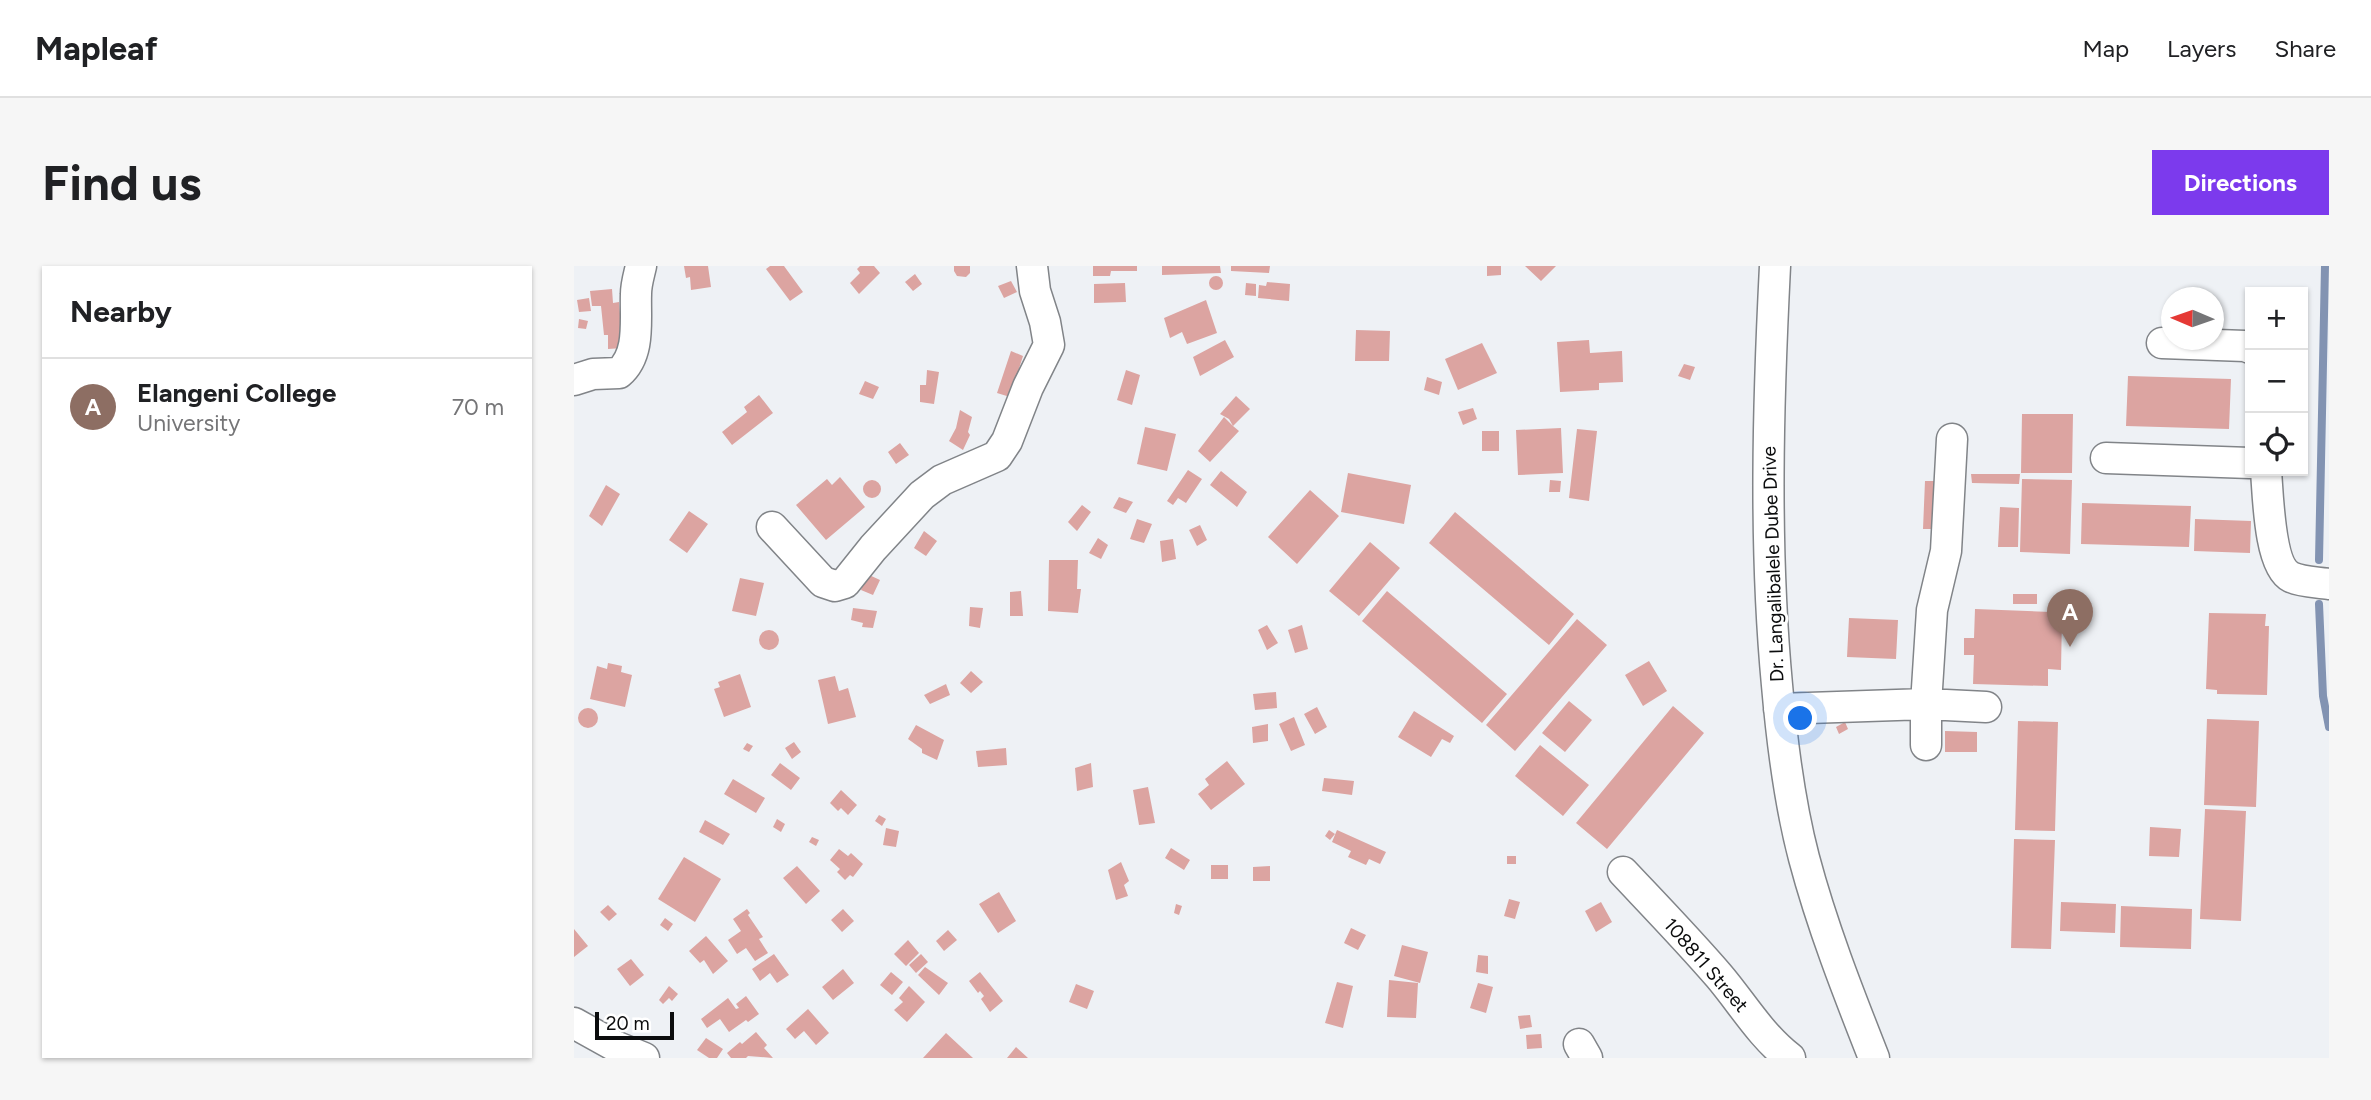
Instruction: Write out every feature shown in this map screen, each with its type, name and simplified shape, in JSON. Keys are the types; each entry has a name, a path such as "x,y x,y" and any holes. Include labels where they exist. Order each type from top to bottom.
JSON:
{"street":[{"path":"574,380 593,374 619,373 628,362 636,336 636,293 641,266"},
{"path":"772,527 823,582 835,586 845,583 922,495 942,480 997,456 1007,441 1028,387 1049,345 1035,291 1032,266"},
{"name":"Dr. Langalibalele Dube Drive","path":"1775,266 1770,375 1769,506 1771,624 1783,750 1804,856 1835,957 1874,1058"},
{"path":"2224,345 2245,346"},
{"path":"1926,744 1932,610 1946,551 1952,439"},
{"path":"2106,458 2245,463"},
{"path":"2267,476 2274,547 2279,563 2292,578 2329,583"},
{"path":"1779,709 1926,705 1986,707"},
{"name":"108811 Street","path":"1623,872 1686,939 1750,1016 1790,1058"},
{"path":"574,1023 617,1047 644,1058"}],"building":[{"path":"684,266 708,266 711,287 691,290 690,277 686,278"},
{"path":"770,266 784,266 803,292 790,301 766,269"},
{"path":"860,266 874,266 880,273 859,294 850,283 860,273 857,269"},
{"path":"954,266 970,266 970,273 966,277 957,276"},
{"path":"1093,266 1137,266 1137,271 1111,271 1110,276 1093,276"},
{"path":"1162,266 1220,266 1221,273 1162,275"},
{"path":"1231,266 1270,266 1269,273 1231,271"},
{"path":"1487,266 1501,266 1501,275 1487,276"},
{"path":"1525,266 1556,266 1541,281"},
{"path":"915,274 922,284 913,291 905,282"},
{"path":"1216,276 1221,278 1221,288 1216,290 1211,288 1209,283 1211,278"},
{"path":"1011,281 1017,292 1004,298 998,286"},
{"path":"1267,282 1290,284 1289,301 1258,298 1259,285 1266,286"},
{"path":"1125,283 1126,302 1094,303 1094,284"},
{"path":"1246,283 1256,284 1256,296 1245,295"},
{"path":"612,289 613,303 619,302 623,348 608,349 608,335 604,335 601,306 592,306 590,291"},
{"path":"589,298 591,311 579,312 577,300"},
{"path":"1206,300 1217,333 1187,344 1182,332 1170,338 1164,318"},
{"path":"579,319 588,321 586,329 578,328"},
{"path":"1356,330 1390,331 1389,361 1355,361"},
{"path":"1225,340 1234,357 1200,376 1193,357"},
{"path":"1589,340 1590,353 1622,351 1623,382 1599,383 1599,390 1560,392 1557,342"},
{"path":"1482,343 1497,373 1458,390 1445,359"},
{"path":"1011,351 1023,356 1010,397 997,393"},
{"path":"1684,364 1695,367 1690,380 1678,376"},
{"path":"927,370 939,372 934,404 920,402 920,385 926,385"},
{"path":"1126,370 1140,375 1132,405 1117,400"},
{"path":"2128,376 2231,379 2229,429 2126,426"},
{"path":"1427,377 1442,382 1439,395 1424,390"},
{"path":"865,381 879,387 873,399 859,394"},
{"path":"759,395 773,413 732,445 722,432 747,412 744,407"},
{"path":"1236,396 1250,409 1233,426 1229,419 1220,414"},
{"path":"1473,408 1477,419 1463,425 1458,412"},
{"path":"960,410 972,417 968,432 970,435 963,450 949,441 956,428"},
{"path":"2022,414 2073,414 2072,473 2021,473"},
{"path":"1224,417 1239,431 1210,462 1198,451"},
{"path":"1145,427 1176,434 1167,471 1137,464"},
{"path":"1561,428 1563,473 1518,475 1516,430"},
{"path":"1577,429 1597,431 1589,501 1569,498"},
{"path":"1482,431 1499,431 1499,451 1482,451"},
{"path":"900,443 909,455 896,464 888,452"},
{"path":"1188,470 1202,479 1186,503 1178,498 1173,505 1167,501"},
{"path":"1221,471 1247,492 1237,507 1210,485"},
{"path":"1348,473 1411,485 1404,524 1341,512"},
{"path":"1971,474 2020,474 2019,484 1972,483"},
{"path":"840,477 865,507 826,540 796,505 827,479 832,485"},
{"path":"2022,479 2072,480 2070,554 2020,552"},
{"path":"872,480 878,483 881,489 878,495 872,498 866,495 863,489 866,483"},
{"path":"1550,480 1561,481 1560,492 1549,492"},
{"path":"1925,481 1935,481 1933,529 1923,529"},
{"path":"606,485 620,494 602,526 589,516"},
{"path":"1310,490 1339,516 1297,564 1268,537"},
{"path":"1119,497 1133,502 1126,513 1113,508"},
{"path":"2082,503 2191,506 2189,547 2081,544"},
{"path":"1082,505 1091,512 1077,531 1068,522"},
{"path":"2000,507 2019,508 2018,547 1998,547"},
{"path":"689,511 708,524 687,553 669,540"},
{"path":"1455,512 1574,614 1549,645 1429,543"},
{"path":"1137,519 1152,524 1144,543 1130,539"},
{"path":"2195,519 2251,521 2250,553 2194,551"},
{"path":"1200,525 1207,540 1197,546 1189,530"},
{"path":"924,531 937,541 926,556 914,548"},
{"path":"1098,538 1108,545 1101,559 1089,553"},
{"path":"1173,539 1176,559 1162,562 1160,541"},
{"path":"1370,542 1400,568 1359,616 1329,591"},
{"path":"1049,560 1078,560 1077,589 1081,589 1078,613 1048,611"},
{"path":"867,574 880,580 873,595 861,590"},
{"path":"740,578 764,583 756,616 732,611"},
{"path":"1021,591 1023,616 1010,616 1010,592"},
{"path":"1387,591 1507,694 1482,723 1362,621"},
{"path":"2013,594 2037,594 2037,604 2013,604"},
{"path":"970,607 983,608 980,628 969,626"},
{"path":"853,608 877,611 873,628 862,627 863,623 851,620"},
{"path":"1975,609 2050,612 2050,616 2062,616 2061,670 2048,669 2048,686 1973,684 1974,655 1964,655 1964,638 1974,638"},
{"path":"2209,613 2266,614 2265,626 2269,626 2267,695 2217,694 2217,690 2206,689"},
{"path":"1849,618 1898,620 1896,659 1847,657"},
{"path":"1577,619 1607,645 1515,751 1486,725"},
{"path":"1267,625 1278,643 1267,650 1258,630"},
{"path":"1302,625 1308,649 1295,653 1288,630"},
{"path":"769,630 776,633 779,640 776,647 769,650 762,647 759,640 762,633"},
{"path":"1649,661 1667,691 1643,706 1625,675"},
{"path":"608,663 622,666 621,672 632,675 625,707 590,699 597,666 607,669"},
{"path":"971,671 983,682 971,693 960,683"},
{"path":"740,674 751,707 724,717 714,689 720,687 718,682"},
{"path":"835,676 839,691 848,688 856,717 828,724 818,680"},
{"path":"946,684 950,695 930,704 924,695"},
{"path":"1276,692 1277,708 1255,710 1253,694"},
{"path":"1569,701 1592,720 1565,752 1542,733"},
{"path":"1673,706 1704,733 1607,849 1576,823"},
{"path":"1317,707 1327,727 1315,734 1304,714"},
{"path":"588,708 595,711 598,718 595,725 588,728 581,725 578,718 581,711"},
{"path":"1414,711 1454,736 1450,743 1442,739 1431,757 1398,737"},
{"path":"1294,717 1305,745 1291,751 1279,724"},
{"path":"2207,719 2259,721 2256,807 2204,805"},
{"path":"2018,721 2058,722 2055,831 2015,830"},
{"path":"1845,722 1848,729 1839,734 1836,727"},
{"path":"1268,724 1268,741 1253,743 1252,727"},
{"path":"916,725 944,740 937,760 922,753 922,749 908,739"},
{"path":"1945,731 1977,732 1977,752 1945,752"},
{"path":"794,742 801,752 792,759 785,748"},
{"path":"747,743 753,746 749,752 743,749"},
{"path":"1540,745 1589,785 1563,816 1515,776"},
{"path":"1006,748 1007,765 978,767 976,751"},
{"path":"1227,761 1245,784 1211,810 1198,794 1209,785 1205,779"},
{"path":"780,763 800,778 791,790 771,775"},
{"path":"1091,763 1093,787 1077,791 1075,768"},
{"path":"1324,778 1354,781 1352,795 1322,791"},
{"path":"733,779 765,798 756,813 724,794"},
{"path":"1148,787 1155,823 1139,825 1133,790"},
{"path":"841,790 857,805 848,815 841,808 838,811 830,803"},
{"path":"2205,809 2246,811 2241,921 2200,919"},
{"path":"879,815 886,819 882,826 875,821"},
{"path":"777,819 785,824 781,832 773,827"},
{"path":"705,820 730,834 723,845 699,832"},
{"path":"2150,827 2181,829 2179,857 2149,856"},
{"path":"886,828 899,831 896,847 883,845"},
{"path":"1329,830 1335,834 1330,840 1325,836"},
{"path":"1337,830 1386,852 1380,864 1369,859 1366,865 1348,857 1351,851 1332,842"},
{"path":"812,837 819,840 816,846 809,842"},
{"path":"2014,839 2055,840 2051,949 2011,948"},
{"path":"1171,848 1190,860 1184,870 1165,858"},
{"path":"839,849 848,856 851,853 863,864 853,877 850,875 845,880 837,872 840,869 830,860"},
{"path":"1507,856 1516,856 1516,864 1507,864"},
{"path":"684,857 721,879 695,922 658,899"},
{"path":"1121,862 1129,881 1124,885 1128,896 1116,900 1108,870"},
{"path":"1211,865 1228,865 1228,879 1211,879"},
{"path":"797,866 820,891 806,904 783,878"},
{"path":"1270,866 1270,881 1253,881 1253,867"},
{"path":"999,892 1016,921 998,933 979,904"},
{"path":"1509,899 1520,902 1515,919 1504,916"},
{"path":"1601,902 1612,922 1596,932 1585,911"},
{"path":"2061,902 2116,904 2115,933 2060,931"},
{"path":"1176,904 1182,906 1179,915 1174,913"},
{"path":"608,905 617,914 609,921 600,912"},
{"path":"2121,906 2192,909 2191,949 2120,947"},
{"path":"747,909 750,913 748,915 763,937 759,939 768,953 755,961 746,948 737,954 728,940 741,931 733,919"},
{"path":"843,909 854,921 842,932 831,920"},
{"path":"665,918 673,924 668,931 660,925"},
{"path":"1351,928 1366,935 1358,950 1344,943"},
{"path":"574,929 588,946 574,957"},
{"path":"948,930 957,940 944,951 936,941"},
{"path":"706,936 728,961 713,974 704,960 700,963 689,951"},
{"path":"908,940 919,953 906,966 894,954"},
{"path":"1402,945 1428,952 1420,983 1394,976"},
{"path":"774,954 789,975 777,983 770,973 760,981 752,969"},
{"path":"921,954 928,962 916,973 909,965"},
{"path":"1478,955 1488,956 1488,974 1476,972"},
{"path":"631,959 644,975 630,986 617,969"},
{"path":"925,967 948,983 939,995 918,975"},
{"path":"843,969 854,983 833,1000 822,987"},
{"path":"891,972 903,982 892,995 880,985"},
{"path":"980,972 1003,1001 990,1012 981,999 984,996 980,991 978,993 969,981"},
{"path":"1389,980 1418,983 1416,1018 1387,1017"},
{"path":"1337,982 1353,986 1343,1028 1325,1023"},
{"path":"1478,983 1493,987 1486,1013 1470,1008"},
{"path":"1076,984 1094,991 1087,1009 1069,1002"},
{"path":"669,986 678,994 672,1001 669,998 663,1004 659,1000"},
{"path":"909,986 925,1002 907,1022 894,1010 903,1002 899,998"},
{"path":"746,996 759,1014 729,1032 720,1019 707,1028 701,1019 728,998 736,1009 739,1008 736,1004"},
{"path":"808,1009 829,1033 816,1045 804,1031 795,1039 786,1029"},
{"path":"1530,1015 1532,1027 1520,1029 1518,1016"},
{"path":"756,1032 773,1058 731,1058 727,1053"},
{"path":"946,1033 973,1058 923,1058"},
{"path":"1541,1034 1542,1048 1527,1049 1526,1035"},
{"path":"706,1038 723,1049 717,1058 709,1058 697,1050"},
{"path":"1016,1047 1028,1058 1007,1058"}],"waterway":[{"path":"2319,560 2325,266"},
{"path":"2319,604 2323,696 2329,727"}],"place":[{"name":"Elangeni College","path":"2070,647"}]}
